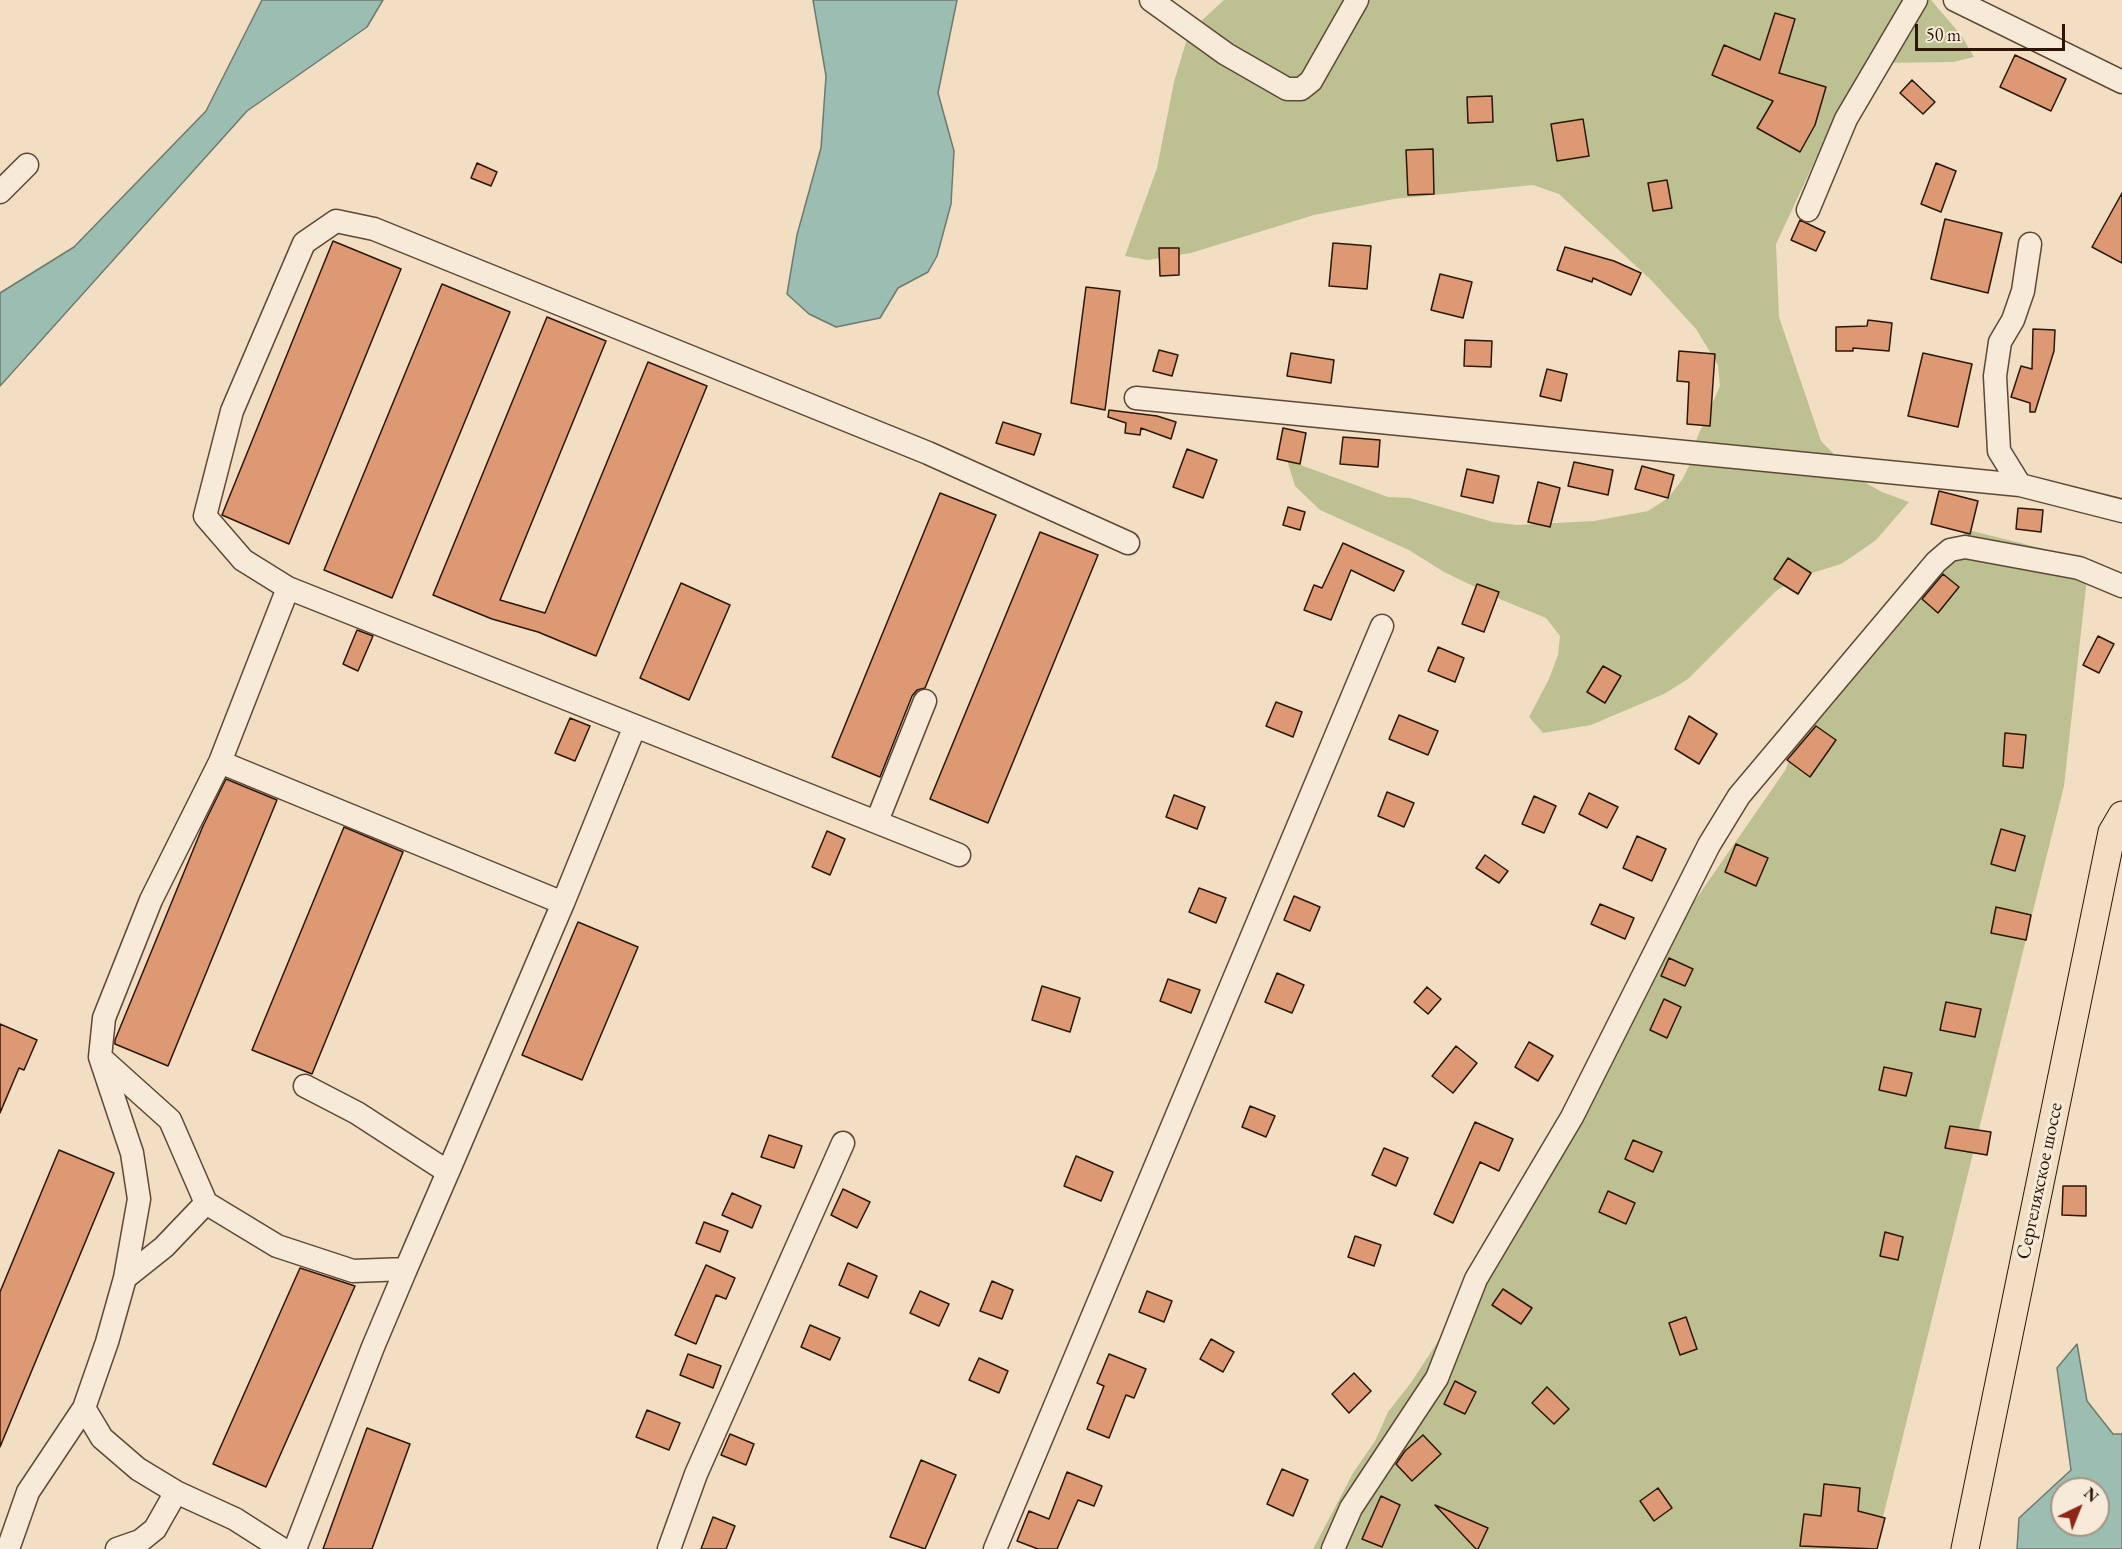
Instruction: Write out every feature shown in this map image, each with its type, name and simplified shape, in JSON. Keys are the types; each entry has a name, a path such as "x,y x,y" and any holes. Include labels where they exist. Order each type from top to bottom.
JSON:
{"main road":[{"name":"Сергеляхское шоссе","path":"1965,1549 2112,832 2122,815"}],"street":[{"path":"1151,0 1226,54 1287,88 1301,89 1311,81 1357,0"},
{"path":"1808,210 1846,119 1916,0"},
{"path":"1955,0 2122,82"},
{"path":"0,192 27,165"},
{"path":"959,855 288,588 243,560 205,516 232,411 304,243 336,221 374,230 928,453 1128,543"},
{"path":"2020,485 1999,451 1995,376 2000,342 2013,320 2023,291 2030,244"},
{"path":"1136,398 2020,485 2122,511"},
{"path":"1333,1549 1351,1508 1437,1378 1476,1279 1572,1117 1709,846 1739,796 1936,562 1950,550 1965,547 2079,568 2122,585"},
{"path":"10,1548 28,1491 84,1408 107,1342 125,1278 139,1199 132,1154 100,1058 104,1018 151,900 220,762 288,588"},
{"path":"994,1549 1382,626"},
{"path":"877,821 925,701"},
{"path":"295,1549 373,1347 563,903 634,726"},
{"path":"220,762 563,903"},
{"path":"100,1058 170,1120 206,1203 277,1246 354,1271 406,1269"},
{"path":"305,1086 357,1113 448,1172"},
{"path":"669,1549 696,1474 843,1143"},
{"path":"125,1278 164,1247 206,1203"},
{"path":"84,1408 102,1438 138,1469 176,1492 235,1519 282,1549"},
{"path":"117,1549 140,1540 155,1529 176,1492"}],"green space":[{"path":"1224,0 1931,0 1961,35 1974,57 1953,62 1879,63 1835,118 1776,244 1779,317 1821,441 1859,479 1882,492 1909,502 1876,540 1859,552 1841,564 1796,578 1776,591 1688,679 1664,694 1591,725 1543,733 1529,717 1549,679 1558,655 1560,636 1546,618 1502,600 1444,572 1409,550 1320,510 1295,486 1287,460 1388,497 1410,498 1493,522 1517,525 1594,521 1648,511 1668,498 1682,480 1691,462 1697,438 1720,386 1718,365 1696,329 1652,281 1559,194 1533,185 1394,199 1314,215 1191,253 1148,260 1125,256 1157,168 1174,82 1189,32"},
{"path":"1968,530 2089,560 2064,786 1875,1549 1313,1549 1353,1473 1375,1441 1388,1412 1410,1384 1454,1317 1669,938 1786,769 1802,724 1846,661"}],"water":[{"path":"262,0 383,0 367,27 247,111 0,386 0,293 74,247 206,111"},
{"path":"813,0 957,0 938,93 954,151 951,204 937,256 928,272 898,288 880,318 836,327 809,314 787,294 797,235 821,148 826,76"},
{"path":"2077,1344 2087,1401 2113,1434 2122,1434 2122,1549 2017,1549 2019,1518 2050,1489 2050,1537 2110,1537 2110,1477 2063,1477 2071,1470 2057,1368"}],"building":[{"path":"1775,13 1795,19 1779,73 1826,87 1815,125 1800,152 1757,128 1773,101 1712,75 1724,45 1760,60"},
{"path":"2015,55 2066,79 2051,111 2000,87"},
{"path":"1912,80 1935,102 1923,114 1900,93"},
{"path":"1492,96 1493,122 1468,123 1467,97"},
{"path":"1583,119 1589,156 1557,161 1551,124"},
{"path":"1433,149 1434,194 1408,195 1406,150"},
{"path":"477,163 497,172 491,186 471,178"},
{"path":"1936,163 1956,171 1941,212 1921,204"},
{"path":"1667,180 1672,208 1653,211 1648,183"},
{"path":"2122,193 2122,263 2092,247"},
{"path":"1945,219 2002,233 1988,293 1931,279"},
{"path":"1800,220 1825,232 1816,251 1791,240"},
{"path":"333,241 401,269 289,544 222,515"},
{"path":"1333,243 1371,246 1367,289 1329,286"},
{"path":"1565,247 1614,261 1641,273 1631,295 1593,278 1592,282 1557,270"},
{"path":"1159,248 1179,248 1179,275 1160,276"},
{"path":"1440,274 1472,282 1463,318 1431,310"},
{"path":"442,284 510,312 392,598 324,570"},
{"path":"1086,287 1120,291 1105,410 1071,403"},
{"path":"547,317 606,341 500,600 545,613 648,362 707,386 596,656 538,632 492,619 433,595"},
{"path":"1868,320 1892,323 1889,351 1853,348 1853,351 1836,351 1836,327 1867,326"},
{"path":"2033,329 2055,330 2054,351 2035,412 2030,412 2030,403 2011,397 2021,366 2032,369"},
{"path":"1465,340 1492,341 1491,367 1464,366"},
{"path":"1159,350 1178,355 1172,376 1153,371"},
{"path":"1679,351 1715,354 1710,426 1687,424 1689,382 1677,381"},
{"path":"1291,353 1334,360 1331,383 1287,376"},
{"path":"1923,353 1972,364 1958,427 1908,416"},
{"path":"1547,369 1567,374 1561,401 1540,396"},
{"path":"1109,410 1157,416 1176,422 1171,439 1141,428 1140,435 1125,433 1126,423 1108,417"},
{"path":"1003,422 1041,434 1034,455 996,443"},
{"path":"1283,428 1306,433 1300,464 1277,459"},
{"path":"1343,437 1380,440 1378,467 1340,464"},
{"path":"1187,449 1217,460 1203,498 1173,487"},
{"path":"1574,462 1613,470 1608,495 1568,486"},
{"path":"1642,466 1674,475 1668,498 1635,489"},
{"path":"1467,469 1499,476 1493,503 1461,496"},
{"path":"1538,482 1560,488 1550,527 1528,522"},
{"path":"1939,491 1978,501 1970,534 1931,524"},
{"path":"940,493 996,515 925,688 917,690 912,696 880,777 832,757"},
{"path":"1288,507 1305,512 1300,530 1283,525"},
{"path":"2018,508 2043,510 2041,532 2016,529"},
{"path":"1040,532 1098,555 988,823 930,799"},
{"path":"1343,543 1404,571 1394,591 1351,570 1331,620 1304,610 1314,585 1322,588"},
{"path":"1788,558 1811,573 1798,594 1774,579"},
{"path":"1943,574 1959,587 1938,613 1922,599"},
{"path":"681,583 730,605 689,700 640,678"},
{"path":"1477,584 1499,592 1484,632 1462,624"},
{"path":"357,630 373,636 358,671 343,664"},
{"path":"2098,636 2114,644 2099,673 2083,665"},
{"path":"1438,647 1464,658 1455,682 1428,671"},
{"path":"1603,666 1621,676 1605,703 1587,692"},
{"path":"1276,702 1302,712 1293,737 1266,726"},
{"path":"1399,715 1438,731 1428,755 1389,739"},
{"path":"1689,716 1717,734 1699,764 1675,749"},
{"path":"570,718 590,726 575,761 555,753"},
{"path":"1816,726 1836,740 1810,777 1787,760"},
{"path":"2005,733 2026,735 2023,768 2003,766"},
{"path":"226,779 277,800 168,1066 115,1044 115,1040 203,826"},
{"path":"1387,792 1414,803 1404,827 1378,816"},
{"path":"1589,793 1618,807 1607,828 1579,814"},
{"path":"1174,795 1205,807 1197,829 1166,817"},
{"path":"1534,796 1556,806 1544,833 1522,824"},
{"path":"344,827 403,852 312,1074 252,1050"},
{"path":"2001,829 2025,836 2015,871 1991,864"},
{"path":"827,831 845,839 830,875 812,867"},
{"path":"1637,836 1666,849 1652,881 1623,868"},
{"path":"1736,844 1768,858 1756,886 1725,872"},
{"path":"1485,855 1508,871 1499,883 1476,868"},
{"path":"1199,888 1226,898 1216,923 1189,912"},
{"path":"1294,896 1320,907 1310,931 1284,920"},
{"path":"1600,904 1634,918 1625,939 1591,924"},
{"path":"1996,907 2031,915 2026,940 1991,933"},
{"path":"578,922 638,947 582,1080 522,1055"},
{"path":"1669,958 1693,969 1685,986 1661,976"},
{"path":"1277,973 1304,985 1292,1013 1265,1002"},
{"path":"1168,979 1200,990 1191,1013 1160,1001"},
{"path":"1042,986 1080,998 1070,1032 1032,1020"},
{"path":"1427,987 1441,999 1428,1014 1414,1002"},
{"path":"1664,999 1681,1007 1667,1038 1650,1030"},
{"path":"1946,1002 1981,1009 1975,1037 1940,1030"},
{"path":"0,1024 37,1040 24,1070 19,1068 0,1113"},
{"path":"1529,1042 1553,1056 1538,1081 1515,1067"},
{"path":"1456,1046 1477,1063 1453,1093 1432,1076"},
{"path":"1884,1067 1912,1073 1906,1096 1879,1090"},
{"path":"1250,1106 1275,1116 1266,1137 1242,1127"},
{"path":"1475,1122 1513,1139 1499,1171 1480,1162 1453,1223 1434,1214"},
{"path":"1950,1126 1991,1132 1987,1155 1945,1148"},
{"path":"769,1135 802,1146 794,1168 761,1157"},
{"path":"1633,1140 1662,1152 1653,1172 1625,1159"},
{"path":"1384,1148 1408,1158 1396,1186 1372,1175"},
{"path":"59,1150 114,1173 0,1447 0,1292"},
{"path":"1076,1156 1113,1172 1101,1201 1064,1186"},
{"path":"2063,1186 2086,1186 2086,1216 2062,1215"},
{"path":"843,1189 870,1202 857,1228 831,1215"},
{"path":"1608,1191 1635,1203 1626,1224 1599,1212"},
{"path":"732,1193 761,1206 752,1228 722,1215"},
{"path":"704,1222 728,1231 720,1252 696,1243"},
{"path":"1885,1232 1903,1237 1898,1260 1880,1256"},
{"path":"1355,1236 1381,1245 1374,1266 1348,1257"},
{"path":"848,1263 877,1276 868,1298 839,1285"},
{"path":"706,1265 735,1278 726,1299 716,1295 696,1344 675,1335"},
{"path":"300,1268 355,1286 266,1487 213,1464"},
{"path":"992,1281 1013,1290 1002,1319 980,1311"},
{"path":"1503,1289 1532,1308 1521,1324 1492,1305"},
{"path":"920,1291 949,1304 939,1326 910,1313"},
{"path":"1147,1291 1172,1301 1164,1322 1139,1312"},
{"path":"1686,1317 1697,1349 1680,1355 1669,1323"},
{"path":"810,1325 840,1338 830,1360 801,1347"},
{"path":"1211,1339 1234,1352 1223,1372 1200,1359"},
{"path":"688,1354 721,1366 713,1388 680,1375"},
{"path":"1109,1354 1146,1369 1134,1398 1126,1395 1109,1438 1087,1429 1104,1386 1097,1383"},
{"path":"979,1358 1008,1371 999,1393 969,1380"},
{"path":"1354,1373 1371,1391 1349,1413 1332,1394"},
{"path":"1455,1381 1476,1392 1465,1414 1444,1404"},
{"path":"1547,1387 1569,1409 1554,1424 1532,1403"},
{"path":"647,1410 680,1423 669,1450 636,1437"},
{"path":"367,1428 410,1444 372,1549 323,1549"},
{"path":"730,1434 754,1444 746,1465 721,1455"},
{"path":"1423,1435 1441,1454 1412,1481 1396,1464 1405,1451"},
{"path":"921,1460 956,1475 925,1549 890,1537"},
{"path":"1282,1469 1308,1480 1293,1516 1267,1504"},
{"path":"1067,1472 1102,1486 1094,1506 1078,1500 1057,1549 1038,1549 1017,1541 1029,1511 1049,1519"},
{"path":"1824,1484 1860,1488 1858,1511 1885,1518 1877,1549 1800,1546 1804,1514 1821,1516"},
{"path":"1658,1488 1672,1508 1654,1521 1640,1501"},
{"path":"1381,1496 1400,1505 1382,1547 1362,1539"},
{"path":"1435,1505 1488,1528 1478,1549 1476,1549"},
{"path":"713,1517 735,1526 726,1549 701,1549"}]}
